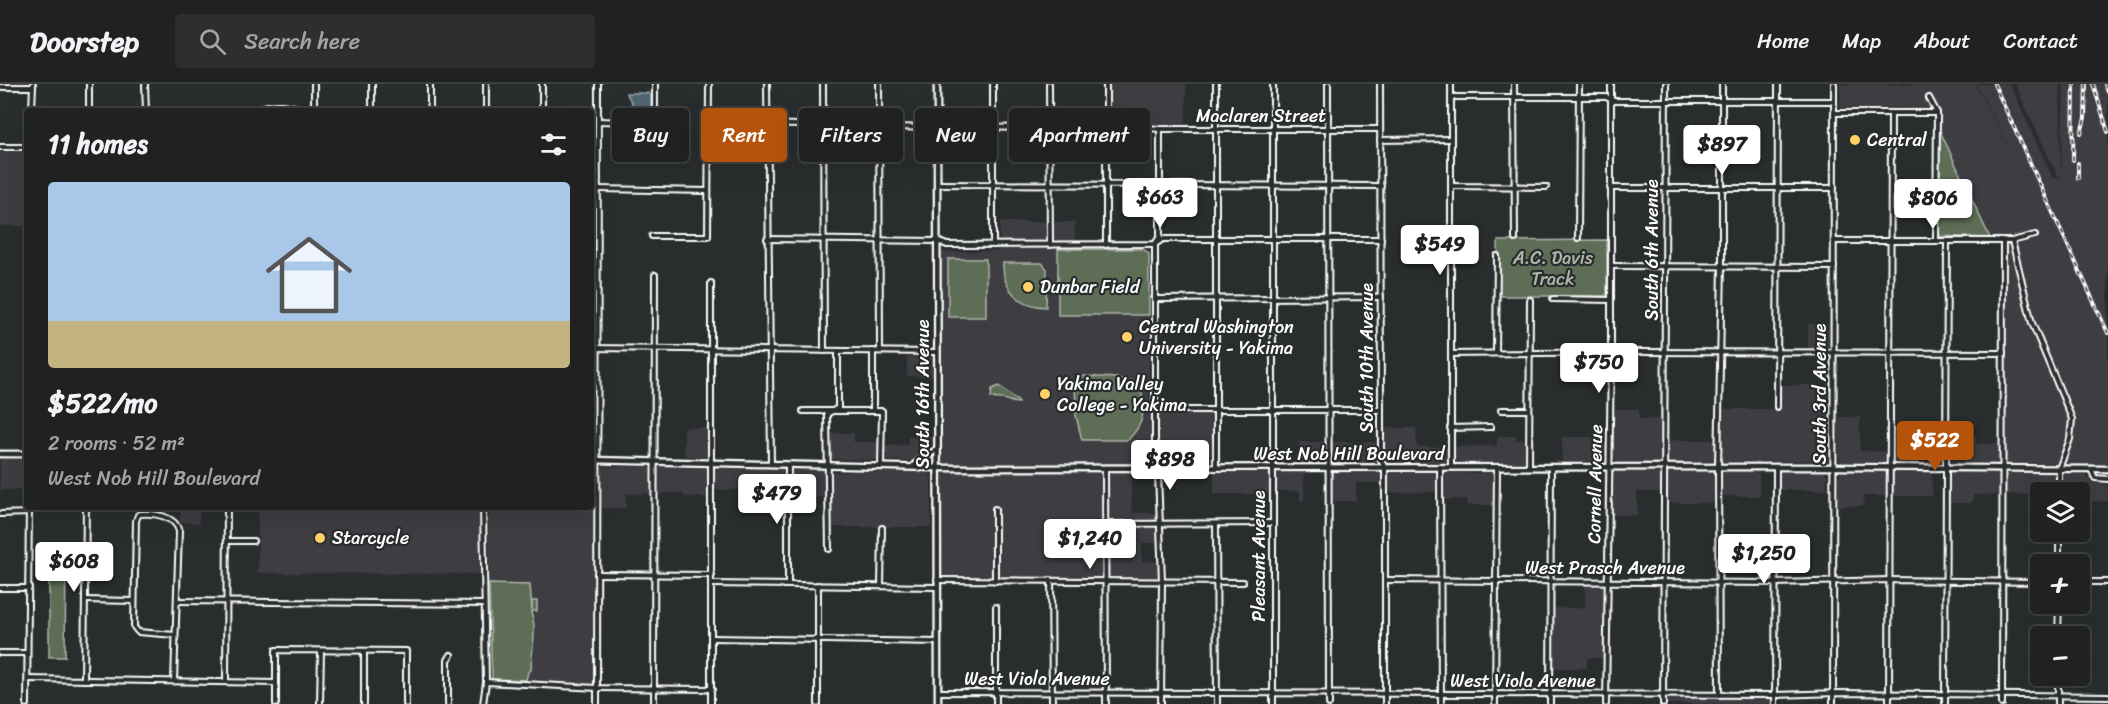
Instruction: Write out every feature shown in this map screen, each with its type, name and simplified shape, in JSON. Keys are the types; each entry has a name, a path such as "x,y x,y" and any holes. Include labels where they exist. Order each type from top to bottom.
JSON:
{"main road":[{"name":"South 16th Avenue","path":"937,84 937,108"},
{"name":"South 16th Avenue","path":"937,162 938,704"},
{"path":"913,467 930,456 936,449"},
{"path":"0,454 24,454"},
{"name":"West Nob Hill Boulevard","path":"594,460 936,468 2108,469"}],"street":[{"path":"88,108 89,84"},
{"path":"146,84 146,108"},
{"path":"313,108 314,84"},
{"path":"372,84 372,108"},
{"path":"430,84 430,108"},
{"path":"486,84 486,108"},
{"path":"542,84 542,108"},
{"path":"597,704 594,460 598,348 598,84"},
{"path":"598,121 655,120 655,84"},
{"path":"709,84 709,108"},
{"path":"766,84 767,108"},
{"path":"823,84 823,108"},
{"path":"879,84 880,108"},
{"path":"993,84 993,108"},
{"path":"1049,84 1050,108"},
{"path":"1106,84 1106,108"},
{"path":"1216,84 1216,468"},
{"name":"Pleasant Avenue","path":"1273,84 1273,704"},
{"path":"1328,84 1329,704"},
{"name":"South 10th Avenue","path":"1380,84 1380,410 1381,460 1385,468 1385,704"},
{"path":"1450,468 1451,84"},
{"path":"1514,84 1515,239"},
{"path":"1578,238 1579,84"},
{"name":"Cornell Avenue","path":"1606,704 1611,353 1611,84"},
{"name":"South 6th Avenue","path":"1663,704 1666,84"},
{"path":"1719,695 1718,467 1722,266 1722,84"},
{"path":"1777,407 1778,84"},
{"name":"South 3rd Avenue","path":"1833,704 1834,84"},
{"path":"0,87 33,86 32,108"},
{"path":"1451,97 1579,97 1614,101 1834,101"},
{"path":"1929,98 1937,113 1936,241"},
{"path":"260,108 276,104 297,108"},
{"path":"1834,113 1937,113"},
{"path":"1888,704 1891,114"},
{"name":"Maclaren Street","path":"1150,127 1272,130 1380,129"},
{"path":"1160,129 1160,236 1155,244 1155,468 1158,472 1162,581 1161,704"},
{"path":"1380,140 1451,139"},
{"path":"0,147 24,147"},
{"path":"652,236 708,236 708,162"},
{"path":"767,162 771,465"},
{"path":"823,162 824,351"},
{"path":"880,162 880,351"},
{"path":"993,162 993,244"},
{"path":"1049,162 1050,245"},
{"path":"1106,162 1106,244"},
{"path":"937,184 1381,186"},
{"path":"1451,186 1546,187"},
{"path":"1610,188 1834,188"},
{"path":"598,189 708,191"},
{"path":"1834,241 2012,241 2035,235"},
{"path":"767,239 937,241 947,245 1155,244 1163,239 1215,238 1381,239"},
{"path":"1945,704 1947,241"},
{"path":"2002,704 2003,241"},
{"path":"2012,241 2032,323 2072,419 2070,439 2059,469 2059,482"},
{"path":"1496,353 1497,256"},
{"path":"1611,266 1834,267"},
{"path":"654,704 655,275"},
{"path":"711,283 711,704"},
{"path":"1155,299 1381,297"},
{"path":"1553,299 1611,300"},
{"path":"1529,467 1530,300"},
{"path":"594,348 937,352"},
{"path":"829,549 827,414 838,408 838,351"},
{"path":"873,351 873,411"},
{"path":"1450,354 2003,353"},
{"path":"1155,410 1380,410"},
{"path":"1501,410 1529,410"},
{"path":"802,411 882,411 881,466"},
{"path":"1450,428 1491,428"},
{"path":"788,465 788,585"},
{"path":"1495,704 1497,467"},
{"path":"1550,704 1551,467"},
{"path":"1775,704 1776,467"},
{"path":"1105,468 1106,704"},
{"path":"1440,468 1441,704"},
{"path":"2091,469 2095,478 2108,479"},
{"path":"995,509 995,581"},
{"path":"84,680 86,510"},
{"path":"226,682 227,510"},
{"path":"483,510 486,682 483,704"},
{"path":"0,514 29,513 27,704"},
{"path":"174,681 178,527 170,518 143,513 138,515 136,521 134,627 138,632 175,635"},
{"path":"1106,524 1272,523"},
{"path":"1216,524 1217,704"},
{"path":"881,586 882,528"},
{"path":"226,540 253,541"},
{"path":"597,574 712,575"},
{"path":"937,580 1244,582"},
{"path":"1051,580 1052,704"},
{"name":"West Prasch Avenue","path":"1385,580 1775,583 1889,580 2030,582"},
{"path":"2090,582 2108,582"},
{"path":"712,584 937,587"},
{"path":"818,585 818,704"},
{"path":"0,588 28,588"},
{"path":"85,600 134,601"},
{"path":"177,602 484,604"},
{"path":"996,607 996,704"},
{"path":"712,638 938,642"},
{"path":"276,704 276,650 406,651 406,704"},
{"path":"320,704 321,651"},
{"path":"364,652 364,704"},
{"path":"0,653 27,653"},
{"path":"448,704 448,660 452,655"},
{"path":"28,679 276,683"},
{"path":"486,682 597,688 712,689"},
{"path":"2058,686 2058,704"},
{"name":"West Viola Avenue","path":"938,692 1663,695 1833,695 1839,693 2108,696"}],"shaded area":[{"path":"1109,84 1186,84 1186,124 1150,124 1150,108 1110,108"},
{"path":"1840,84 1975,84 2029,185 1976,84 2010,84 2053,179 2061,177 2064,84 2108,84 2108,464 2008,463 2006,461 2006,238 1990,238 1940,131 1940,115 1937,109 1840,108"},
{"path":"2015,84 2060,84 2061,175 2058,177"},
{"path":"0,152 24,152 24,226 0,226"},
{"name":"Yakima Valley College - Yakima","path":"1000,222 1075,222 1075,249 1149,249 1149,411 1213,411 1213,461 1211,463 1131,464 1132,513 1158,513 1158,543 1142,543 1142,561 1158,562 1156,578 946,577 942,574 942,377 907,376 907,357 942,357 942,252 999,251"},
{"path":"1808,324 1829,324 1828,349 1808,349"},
{"path":"1774,385 1828,385 1827,458 1825,461 1616,462 1613,459 1613,409 1639,409 1639,419 1667,419 1668,440 1716,440 1716,409 1773,409"},
{"path":"1838,417 1860,417 1860,451 1948,452 1949,434 1976,435 1976,444 1999,444 1999,463 1842,462 1839,459"},
{"path":"714,427 714,458 684,456 684,428"},
{"path":"1376,428 1416,428 1417,447 1497,446 1497,436 1516,436 1516,440 1532,440 1532,462 1299,464 1299,442 1376,442"},
{"path":"824,433 854,433 854,442 879,442 879,445 908,445 908,437 932,437 929,452 925,458 916,461 824,459"},
{"path":"1562,437 1607,437 1607,461 1562,462"},
{"path":"0,459 24,459 24,490 0,490"},
{"path":"595,464 594,684 492,679 489,510 594,510"},
{"path":"602,466 826,470 827,497 786,497 785,490 715,490 714,497 684,497 683,493 626,494 626,508 600,508 599,468"},
{"path":"1759,471 1760,496 1721,496 1721,503 1662,503 1661,492 1637,492 1637,515 1604,515 1604,472"},
{"path":"1932,471 1932,496 1864,496 1863,506 1838,506 1838,476 1842,472"},
{"path":"831,472 928,472 931,476 931,527 831,527"},
{"path":"1304,472 1304,501 1300,501 1300,491 1271,491 1270,494 1214,494 1214,473"},
{"path":"1326,472 1499,473 1499,505 1467,505 1467,499 1436,500 1436,492 1381,493 1381,483 1356,483 1356,501 1327,501"},
{"path":"1774,472 1824,472 1827,475 1827,490 1774,490"},
{"path":"1945,472 2084,474 2093,482 2108,485 2108,501 2090,501 2090,482 2030,482 2030,494 1973,495 1972,503 1945,503"},
{"path":"181,510 199,510 199,523 180,522"},
{"path":"258,510 479,510 479,574 258,573"},
{"path":"1585,584 1605,584 1605,658 1587,658 1587,668 1554,668 1554,608 1585,608"},
{"path":"1667,697 1773,699 1773,704 1667,704"}],"green space":[{"path":"1940,131 1990,238 1939,236"},
{"name":"A.C. Davis Track","path":"1607,240 1607,294 1604,296 1499,296 1498,241"},
{"path":"1058,249 1143,249 1149,254 1149,315 1058,315"},
{"path":"948,259 986,259 986,317 948,317"},
{"name":"Dunbar Field","path":"1003,263 1042,263 1047,269 1046,307 1028,304 1014,295 1003,273"},
{"path":"1083,376 1117,378 1141,383 1143,414 1139,426 1128,440 1082,440 1076,416 1075,384"},
{"path":"999,386 1019,403 991,397 992,389"},
{"path":"49,557 66,557 65,657 49,657"},
{"path":"489,584 530,585 532,610 532,601 537,601 537,611 531,613 534,641 531,670 526,680 492,679"}],"water":[{"path":"626,93 648,93 651,96 651,108 635,108"}],"railway":[{"path":"1994,84 2108,333"},
{"path":"2073,160 2074,84"},
{"path":"2081,133 2085,118 2086,84"},
{"path":"2093,84 2108,132"},
{"path":"2105,84 2108,92"},
{"path":"2078,163 2078,178"}],"place":[{"name":"Central","path":"1855,140"},
{"name":"Dunbar Field","path":"1028,287"},
{"name":"Central Washington University - Yakima","path":"1127,337"},
{"name":"Yakima Valley College - Yakima","path":"1045,394"},
{"name":"Starcycle","path":"320,538"}]}
